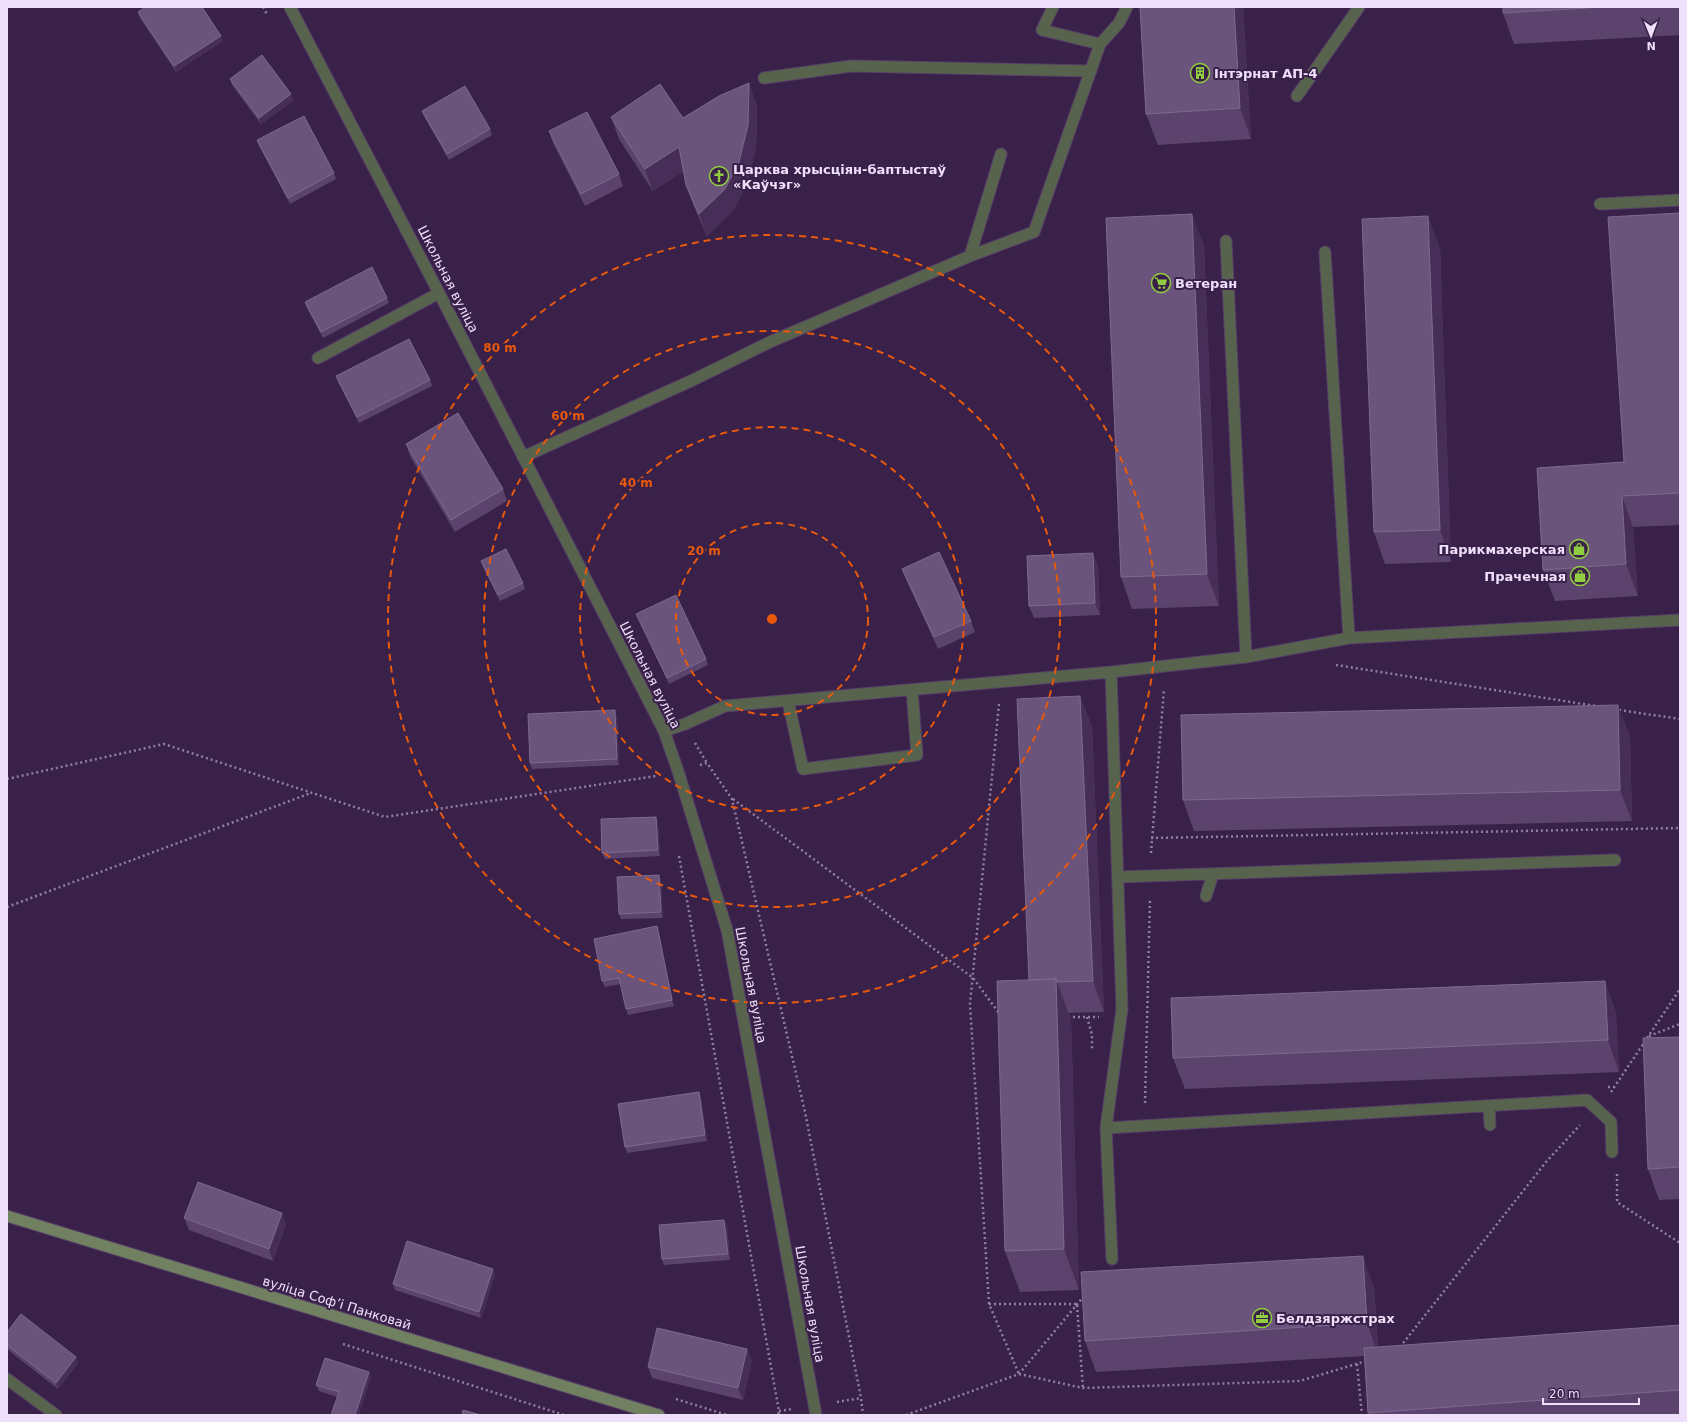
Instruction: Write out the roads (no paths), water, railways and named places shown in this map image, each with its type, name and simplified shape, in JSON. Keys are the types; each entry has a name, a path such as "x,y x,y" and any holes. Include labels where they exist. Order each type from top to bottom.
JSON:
{"main road":[{"name":"вуліца Софʼі Панковай","path":"7,1216 659,1415"}],"street":[{"name":"Школьная вуліца","path":"290,7 664,731 678,771 727,930 816,1415"},
{"path":"1053,7 1042,30 1100,44"},
{"path":"523,457 693,380 770,342 970,256 1034,232 1100,44 1119,23 1127,7"},
{"path":"1297,96 1359,7"},
{"path":"764,78 851,66 1091,71"},
{"path":"970,256 1001,154"},
{"path":"1600,204 1680,200"},
{"path":"1226,241 1246,657"},
{"path":"1325,252 1349,638"},
{"path":"318,358 439,293"},
{"path":"664,731 685,724 724,706 1111,672 1246,657 1349,638 1680,620"},
{"path":"1111,672 1122,1009 1106,1128 1112,1259"},
{"path":"788,701 803,769 917,755 912,690"},
{"path":"1118,877 1615,860"},
{"path":"1206,896 1213,874"},
{"path":"1106,1128 1587,1100 1611,1122 1612,1152"},
{"path":"1489,1106 1490,1125"},
{"path":"7,1379 56,1415"}],"place":[{"name":"Інтэрнат АП-4","path":"1200,73"},
{"name":"Царква хрысціян-баптыстаў «Каўчэг»","path":"719,176"},
{"name":"Ветеран","path":"1161,283"},
{"name":"Парикмахерская","path":"1579,549"},
{"name":"Прачечная","path":"1580,576"},
{"name":"Белдзяржстрах","path":"1262,1318"}]}
